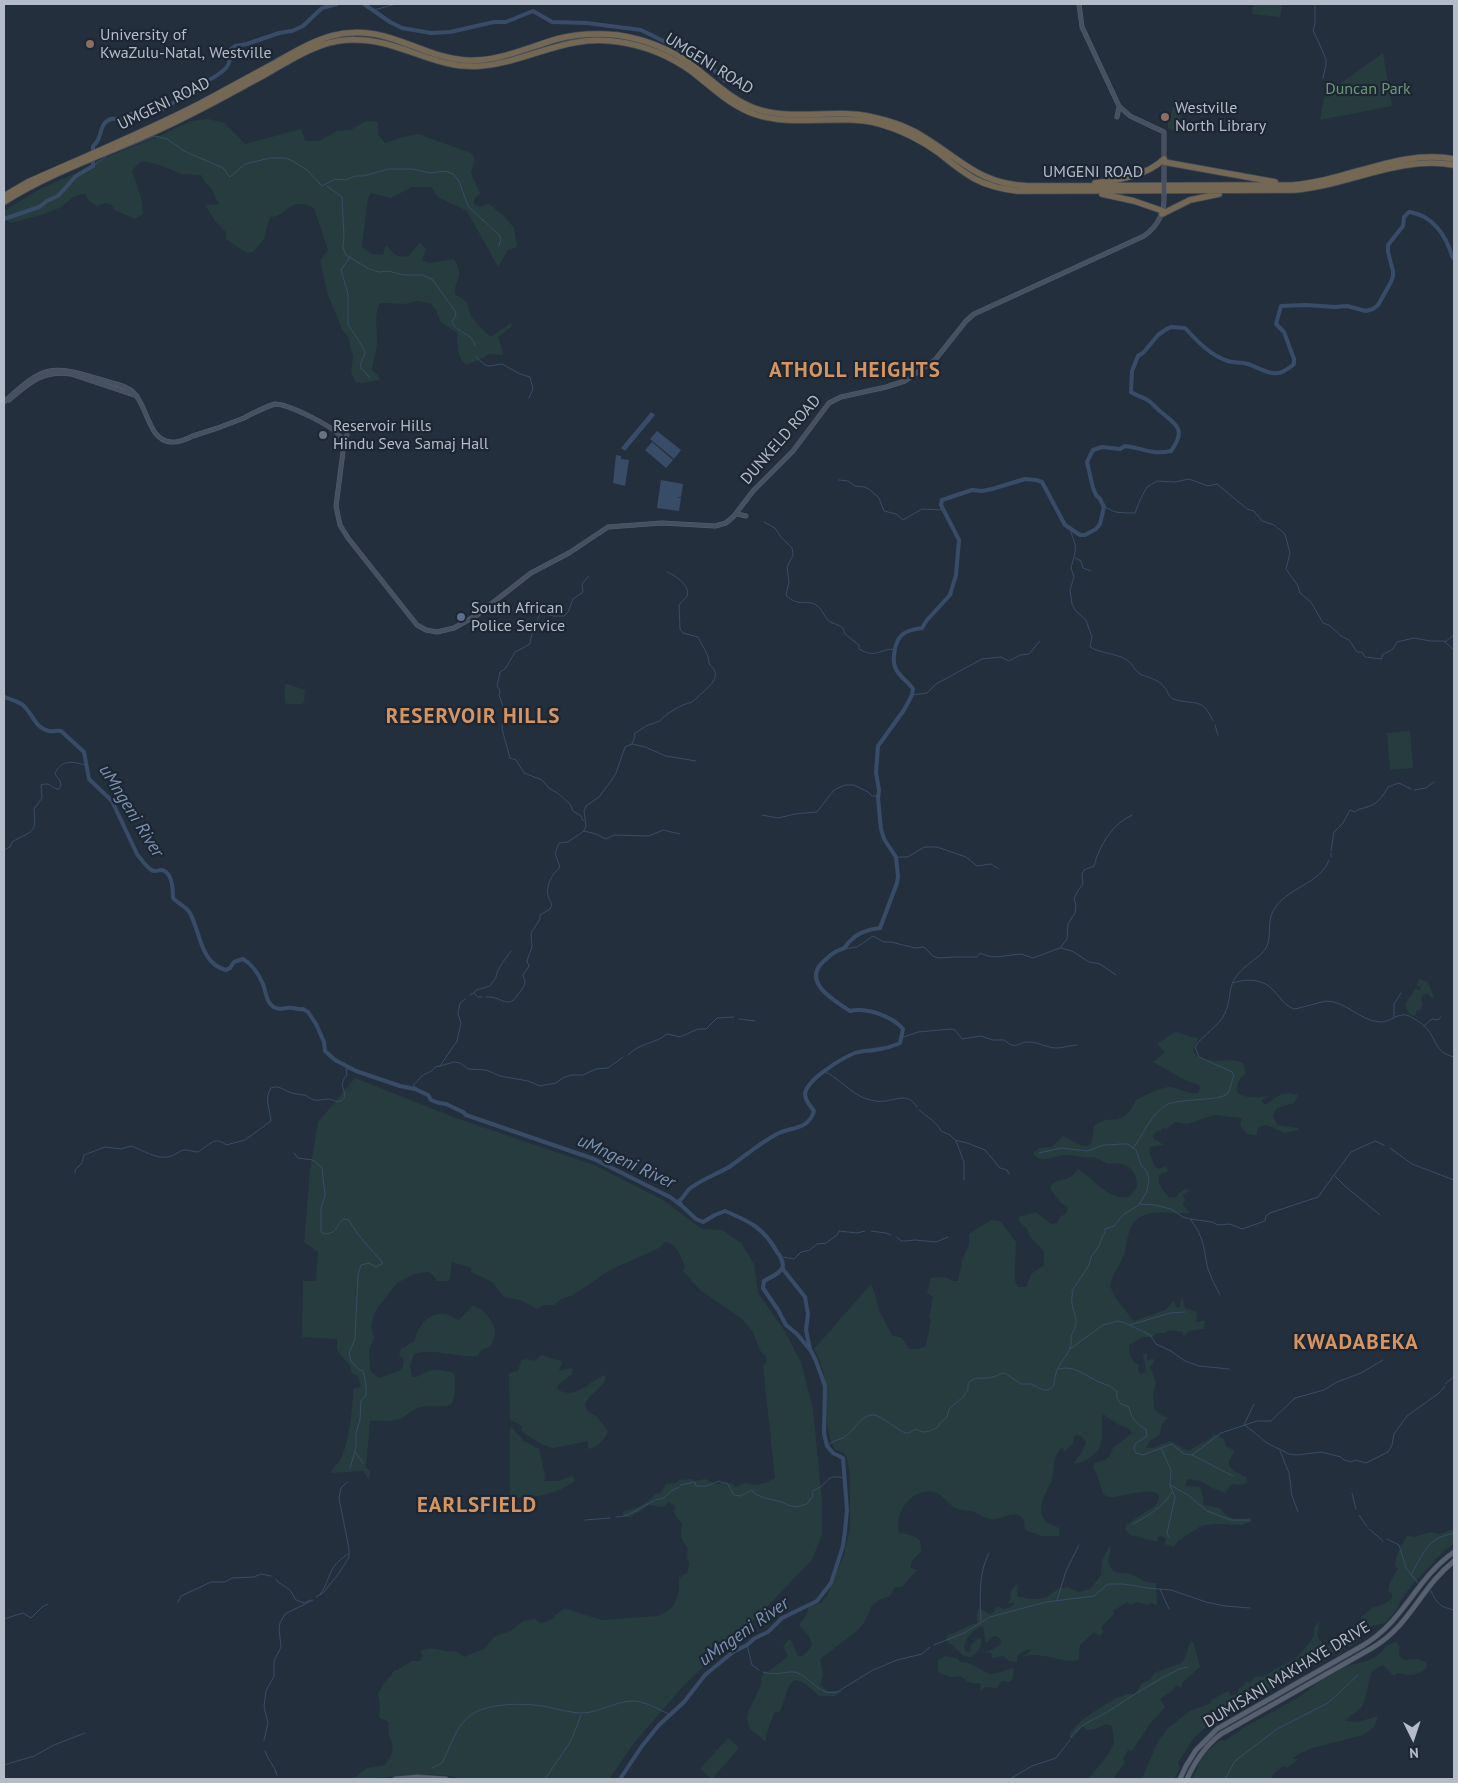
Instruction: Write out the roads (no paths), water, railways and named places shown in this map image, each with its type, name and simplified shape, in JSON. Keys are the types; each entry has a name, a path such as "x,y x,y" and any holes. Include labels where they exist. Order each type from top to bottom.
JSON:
{"highway":[{"name":"UMGENI ROAD","path":"4,196 28,182 184,111 309,44 340,35 363,33 394,38 448,58 473,61 501,57 560,38 608,34 632,38 659,46 682,58 725,92 755,108 785,115 852,114 879,118 919,134 968,168 990,180 1020,186 1293,184 1324,180 1410,158 1429,156 1454,159"},
{"name":"UMGENI ROAD","path":"4,202 55,175 178,121 310,50 344,40 360,39 383,42 442,62 465,66 505,62 548,48 577,42 608,40 635,45 672,59 693,73 723,98 751,113 782,120 847,119 884,125 919,140 967,174 988,185 1017,192 1266,191 1317,188 1416,163 1431,162 1454,165"},
{"path":"1060,186 1125,178 1164,163 1251,179 1293,184"},
{"path":"1042,192 1107,195 1134,201 1163,211 1206,196 1266,191"}],"main road":[{"path":"1079,4 1082,28 1119,106 1130,116 1164,132 1163,211"},
{"path":"1117,117 1119,106"},
{"name":"DUNKELD ROAD","path":"347,435 344,444 336,511 340,525 348,538 414,622 420,628 432,632 443,632 470,620 531,573 569,553 608,527 662,523 718,526 729,522 754,491 793,451 831,402 841,396 886,387 904,381 935,360 966,321 974,314 1141,238 1153,229 1163,211"},
{"path":"4,403 31,378 64,370 78,372 134,392 143,405 152,429 169,442 180,441 244,418 268,406 280,404 331,428 340,436 344,444"},
{"path":"736,514 746,516"},
{"name":"DUMISANI MAKHAYE DRIVE","path":"1180,1779 1196,1750 1217,1729 1369,1642 1381,1633 1397,1617 1432,1570 1454,1552"},
{"name":"DUMISANI MAKHAYE DRIVE","path":"1188,1779 1192,1768 1203,1751 1221,1734 1372,1648 1391,1635 1408,1617 1433,1582 1454,1561"},
{"path":"395,1779 417,1777 446,1779"}],"water":[{"path":"651,412 655,415 625,451 621,448"},
{"path":"657,431 681,450 674,459 650,439"},
{"path":"652,442 673,460 666,468 645,450"},
{"path":"616,455 621,456 621,459 629,460 625,486 613,483"},
{"path":"661,480 683,484 681,497 676,497 681,498 679,511 657,508"}],"waterway":[{"path":"4,219 39,207 58,196 76,176 93,166 93,146 107,121 122,119 134,113 152,113 165,108 190,90 222,72 229,64 230,50 235,46 292,31 303,26 322,8 337,4"},
{"path":"364,4 402,28 431,33 450,32 494,22 506,22 533,11 552,22 587,23 641,30 702,60 725,81"},
{"path":"374,10 396,4"},
{"path":"1315,4 1315,24 1313,30 1326,59 1323,78"},
{"path":"93,166 108,155 155,136 167,139 184,151 223,168 230,177 245,164 270,158 291,160 307,170 322,186 335,179 346,180 355,176 363,176 389,169 413,169 430,173 445,171 453,174 459,181 468,206 499,235 501,239 499,246"},
{"path":"327,186 342,197 343,248 346,255 369,269 379,272 388,271 404,275 422,275 432,279 455,311 456,315 452,322 454,326 472,338 475,346"},
{"path":"682,1206 679,1201 690,1188 729,1167 777,1134 808,1122 814,1111 806,1099 807,1088 811,1082 826,1070 855,1053 900,1043 903,1029 898,1024 886,1017 871,1012 863,1010 850,1011 828,996 817,982 816,975 818,968 825,960 845,948 856,936 867,930 880,928 897,883 896,857 884,839 881,829 876,773 878,746 904,710 912,695 913,689 895,667 894,654 898,640 903,634 922,628 950,595 956,575 959,540 941,505 942,500 972,490 992,489 1025,479 1036,480 1042,482 1065,525 1080,535 1085,535 1096,529 1100,524 1104,507 1093,488 1087,462 1093,450 1102,447 1120,449 1125,446 1152,452 1163,452 1171,451 1176,444 1179,433 1176,425 1145,398 1131,392 1132,371 1138,356 1144,352 1158,335 1171,327 1185,328 1205,348 1222,359 1248,364 1266,372 1282,372 1294,364 1294,359 1284,332 1276,324 1281,306 1347,306 1366,311 1373,309 1378,305 1393,276 1388,245 1403,226 1404,217 1409,212 1425,217 1432,222 1442,234 1454,259"},
{"path":"350,257 341,270 348,294 348,325 365,352 361,368 369,377"},
{"path":"476,357 485,365 502,364 530,377 533,389 529,398"},
{"path":"1104,507 1116,512 1135,513 1147,487 1157,481 1175,482 1189,479 1208,486 1217,484 1247,509 1254,511 1262,521 1274,525 1285,534 1290,553 1286,569 1298,586 1300,593 1311,602 1323,623 1329,625 1341,636 1349,640 1357,652 1362,652 1365,657 1382,659 1382,655 1393,649 1397,642 1414,638 1444,641 1454,650"},
{"path":"839,480 848,481 855,486 869,489 879,498 884,511 896,514 903,520 922,509 943,510"},
{"path":"764,522 775,528 792,548 793,555 787,567 789,582 786,595 795,601 813,603 818,606 829,621 843,628 845,634 859,645 859,649 864,652 876,653 892,649 895,651"},
{"path":"1070,530 1075,549 1071,568 1074,577 1070,590 1072,604 1075,610 1086,620 1092,637 1090,647 1127,660 1140,674 1162,684 1173,699 1201,705 1209,713 1213,721"},
{"path":"1075,558 1081,561 1083,568 1091,571"},
{"path":"486,997 510,1002 524,986 523,975 529,966 527,961 532,947 531,933 540,919 540,915 550,909 552,904 548,895 548,885 560,867 556,857 559,843 568,842 584,831 586,826 584,811 586,806 599,797 611,781 616,773 625,747 632,744 635,737 634,734 696,699 714,680 715,672 709,664 707,653 698,637 683,633 680,629 679,605 687,596 687,588 678,578 667,572"},
{"path":"584,821 560,795 549,788 542,780 524,773 516,760 510,758 502,729 504,709 499,695 500,690 497,686 500,672 505,669 515,652 530,644 540,614 564,616 568,612 573,599 583,592 582,584 589,576"},
{"path":"1445,642 1454,635"},
{"path":"912,695 927,693 936,684 982,659 1001,657 1009,661 1020,655 1029,654 1040,641"},
{"name":"uMngeni River","path":"4,697 23,705 40,727 50,731 61,731 84,752 89,779 112,801 137,854 143,862 151,870 161,870 168,874 173,890 173,898 190,913 202,947 211,961 226,970 234,962 243,959 246,961 263,984 270,1004 279,1009 303,1009 308,1012 324,1042 325,1051 335,1060 356,1071 400,1086 415,1089 428,1095 431,1100 446,1104 466,1115 594,1159 670,1197 696,1219 703,1222 725,1211 755,1226 767,1237 779,1255 783,1264 782,1269 764,1281 763,1288 786,1325 797,1334 811,1351 825,1386 824,1433 827,1446 833,1453 843,1458 847,1510 843,1546 831,1583 817,1601 782,1618 768,1632 733,1652 705,1675 684,1702 659,1725 620,1779"},
{"path":"1215,725 1218,735"},
{"path":"632,744 666,756 696,761"},
{"path":"4,850 10,847 12,842 33,828 34,809 42,798 41,785 48,784 59,789 61,786 60,781 55,774 60,766 68,762 87,766"},
{"path":"1414,790 1426,788 1434,782"},
{"path":"1331,851 1334,832 1343,823 1350,810 1355,812 1371,806 1377,802 1388,787 1399,783 1411,789"},
{"path":"762,815 778,818 817,812 834,790 845,785 854,785 872,796 878,796"},
{"path":"844,949 857,947 873,936 884,942 915,948 924,947 933,956 939,958 977,957 980,953 995,957 1021,954 1033,958 1060,948 1067,939 1068,924 1075,913 1074,898 1083,884 1082,874 1084,870 1094,866 1107,836 1118,824 1132,815"},
{"path":"584,831 606,839 614,835 649,836 663,830 680,834"},
{"path":"896,859 908,857 924,847 937,847 966,857 977,866 991,864 999,869"},
{"path":"1133,1148 1152,1119 1166,1105 1180,1101 1216,1098 1227,1094 1234,1076 1232,1072 1199,1057 1195,1047 1222,1018 1227,1008 1232,983 1238,974 1266,948 1273,911 1286,897 1319,875 1329,860"},
{"path":"1061,948 1072,951 1089,962 1100,964 1116,975"},
{"path":"474,993 476,990 490,986 511,951"},
{"path":"1233,983 1249,980 1265,984 1285,1004 1295,1009 1326,1001 1340,1004 1373,1021 1384,1022 1402,1015 1409,1016 1427,1028 1440,1050 1454,1057"},
{"path":"470,995 474,993 478,997 482,997"},
{"path":"1394,1017 1394,1004 1401,993"},
{"path":"420,1091 413,1085 422,1076 432,1071 435,1067 440,1066 457,1041 461,1023 458,1014 460,1003 465,999"},
{"path":"628,1055 667,1034 680,1037 698,1029 706,1029 717,1018 734,1017"},
{"path":"1424,1026 1432,1019 1438,1020 1441,1017"},
{"path":"739,1019 755,1021"},
{"path":"901,1038 918,1032 951,1029 955,1030 962,1039 981,1036 993,1040 1004,1040 1012,1045 1029,1042 1057,1048 1077,1045"},
{"path":"440,1066 454,1062 460,1063 468,1069 486,1070 500,1076 528,1081 540,1086 556,1083 571,1075 583,1075 596,1069 608,1068 623,1057"},
{"path":"75,1173 75,1170 82,1163 84,1155 105,1147 121,1149 131,1146 154,1155 168,1157 183,1150 198,1152 215,1141 226,1145 245,1140 271,1121 268,1100 271,1088 278,1087 291,1093 305,1095 314,1100 329,1099 340,1101 345,1094 342,1086 347,1075 346,1069 352,1069"},
{"path":"824,1072 833,1076 861,1097 874,1101 907,1098 917,1107"},
{"path":"919,1110 934,1122 941,1131 950,1135 955,1140 985,1150 1000,1168 1007,1170 1009,1174"},
{"path":"956,1141 964,1162 964,1180"},
{"path":"1140,1204 1171,1209 1190,1219 1212,1222 1218,1225 1230,1224 1242,1229 1265,1221 1266,1216 1270,1213 1318,1197 1351,1152 1375,1141 1384,1145"},
{"path":"827,1446 844,1437 867,1416 871,1415 880,1417 906,1433 910,1433 915,1429 923,1432 930,1431 938,1427 947,1417 949,1409 964,1396 968,1389 968,1383 974,1379 989,1378 1005,1373 1021,1384 1031,1384 1043,1390 1053,1387 1057,1370 1071,1346 1071,1336 1076,1323 1072,1291 1089,1265 1091,1257 1105,1233 1105,1229 1114,1226 1124,1214 1139,1205 1147,1191 1149,1179 1147,1172 1141,1165 1136,1150 1128,1144 1104,1145 1087,1151 1061,1148 1039,1153"},
{"path":"1390,1148 1412,1164 1454,1180"},
{"path":"294,1153 298,1158 313,1160 322,1168 325,1195 321,1208 321,1232 324,1234 332,1232 341,1221 344,1219 349,1220 383,1263 376,1267 369,1263 361,1265 358,1275 355,1339 349,1353 351,1361 358,1369 363,1371 366,1395 361,1401 360,1419 356,1433 356,1448 350,1468"},
{"path":"1335,1176 1380,1215"},
{"path":"1191,1220 1201,1238 1208,1269 1220,1295"},
{"path":"781,1261 783,1257 794,1259 801,1252 810,1250 817,1244 826,1243 837,1235 839,1231 857,1233 865,1231"},
{"path":"871,1231 891,1235"},
{"path":"897,1237 901,1241 936,1242 948,1237"},
{"path":"782,1268 805,1297 808,1314 806,1330 810,1349"},
{"path":"1130,1325 1170,1313 1185,1312"},
{"path":"1070,1349 1103,1325 1118,1321 1150,1335 1156,1344 1171,1351 1185,1361 1199,1366 1229,1369"},
{"path":"1245,1425 1257,1421 1271,1421 1295,1398 1324,1390 1337,1382 1361,1373 1383,1360"},
{"path":"1059,1369 1077,1370 1117,1392 1117,1398 1121,1404 1129,1407 1134,1420 1146,1429 1147,1436 1135,1444 1134,1449 1136,1453 1143,1455 1172,1444 1184,1454 1192,1455 1221,1433 1245,1425 1267,1443 1289,1454 1321,1452 1352,1462 1355,1460 1366,1463 1388,1452 1392,1445 1394,1434 1407,1416 1439,1393 1445,1386"},
{"path":"1445,1384 1454,1377"},
{"path":"1244,1425 1254,1404"},
{"path":"1161,1448 1171,1470 1170,1485 1175,1497 1167,1533 1169,1537"},
{"path":"1280,1451 1289,1473 1292,1496 1298,1512"},
{"path":"355,1452 363,1463"},
{"path":"1192,1455 1233,1476"},
{"path":"655,1500 664,1498 681,1485 695,1482 696,1486 703,1486 719,1481 727,1483 734,1495 741,1496 752,1490 755,1494 765,1498 796,1507 807,1504 813,1496 814,1490 830,1478 845,1478"},
{"path":"316,1597 323,1593 349,1557 339,1498 341,1488 347,1482"},
{"path":"1170,1485 1188,1495 1207,1511 1231,1520 1249,1520"},
{"path":"1133,1524 1159,1507 1172,1492"},
{"path":"1352,1493 1356,1509"},
{"path":"616,1517 631,1513 654,1501"},
{"path":"1359,1515 1367,1527"},
{"path":"585,1520 610,1518"},
{"path":"1369,1529 1383,1541"},
{"path":"1411,1575 1431,1543 1454,1533"},
{"path":"1387,1539 1399,1545 1406,1568 1418,1583"},
{"path":"1057,1600 1066,1571 1079,1545"},
{"path":"981,1621 981,1578 989,1553"},
{"path":"320,1594 334,1566 348,1554"},
{"path":"178,1602 181,1596 211,1582 225,1582 232,1578 254,1577 261,1574 271,1576"},
{"path":"276,1579 290,1590 296,1600 304,1603 311,1600"},
{"path":"934,1645 964,1633 990,1617 1046,1602 1094,1596 1108,1584 1124,1584 1171,1590 1206,1602 1250,1608"},
{"path":"1160,1589 1169,1609"},
{"path":"1431,1591 1440,1604 1454,1610"},
{"path":"264,1740 268,1723 264,1707 266,1691 274,1676 274,1661 281,1647 280,1623 285,1614 313,1600"},
{"path":"4,1619 23,1613 31,1618 48,1604"},
{"path":"747,1645 752,1665 759,1670"},
{"path":"763,1672 774,1674 798,1673 821,1690 831,1693 837,1692 873,1670 897,1660 922,1654 930,1647"},
{"path":"1071,1737 1084,1724 1179,1669 1188,1667"},
{"path":"1225,1779 1235,1761 1277,1729 1328,1703 1358,1675"},
{"path":"432,1768 442,1763 457,1731 471,1715 495,1706 525,1704 583,1713 619,1703 636,1701 671,1715"},
{"path":"545,1779 571,1741 581,1715"},
{"path":"4,1765 34,1756 54,1745 85,1733"},
{"path":"1010,1779 1032,1766 1056,1758 1070,1740"},
{"path":"265,1751 277,1775"}],"place":[{"name":"University of KwaZulu-Natal, Westville","path":"90,44"},
{"name":"Westville North Library","path":"1165,117"},
{"name":"Reservoir Hills Hindu Seva Samaj Hall","path":"323,435"},
{"name":"South African Police Service","path":"461,617"}],"district":[{"name":"ATHOLL HEIGHTS","path":"855,371"},
{"name":"RESERVOIR HILLS","path":"473,717"},
{"name":"KWADABEKA","path":"1356,1343"},
{"name":"EARLSFIELD","path":"477,1506"}],"park label":[{"name":"Duncan Park","path":"1368,89"}]}
